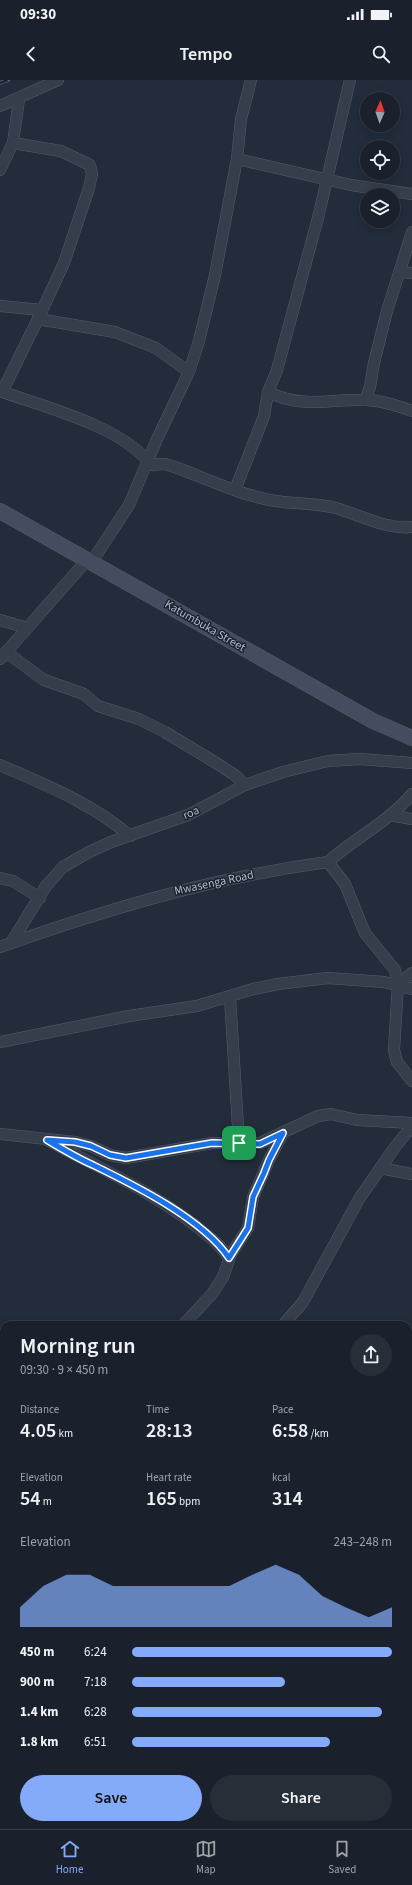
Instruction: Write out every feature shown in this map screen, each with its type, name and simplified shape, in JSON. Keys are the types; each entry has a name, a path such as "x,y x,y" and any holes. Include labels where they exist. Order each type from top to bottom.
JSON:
{"main road":[{"name":"Katumbuka Street","path":"0,511 373,721 412,738"}],"street":[{"path":"0,106 58,80"},
{"path":"245,785 236,776 221,766 165,732 139,719 98,706 84,694 44,680 3,656 89,561 129,505 189,372 199,341 215,275 237,159 241,120 251,80"},
{"path":"235,490 264,416 268,392 277,370 327,179 350,80"},
{"path":"0,170 13,143 19,98"},
{"path":"13,143 60,151 83,160 90,165 92,169 89,188 75,233 40,315 1,391 45,406 117,436 142,454 147,463"},
{"path":"237,159 351,185 412,194"},
{"path":"365,400 370,387 372,370 387,311 412,232"},
{"path":"400,272 412,273"},
{"path":"0,306 115,332 156,348 189,372"},
{"path":"268,392 290,401 324,403 365,400 385,402 412,411"},
{"path":"147,463 172,466 235,490 275,501 314,504 335,508 387,524 412,526"},
{"path":"0,620 27,628"},
{"name":"roa","path":"11,943 46,886 63,868 89,852 188,815 245,785 283,772 328,761 360,759 412,763"},
{"path":"0,765 83,803 115,824 130,836"},
{"name":"Mwasenga Road","path":"0,947 160,895 296,867 328,862 390,815 412,794"},
{"path":"390,815 412,819"},
{"path":"328,862 345,884 365,933 395,970 398,984 394,1050 397,1062 412,1081"},
{"path":"0,878 13,881 40,898"},
{"path":"398,984 412,973"},
{"path":"0,1042 129,1016 197,1006 268,986 328,978 360,979 398,984 412,989"},
{"path":"230,997 239,1143"},
{"path":"0,1134 75,1142 91,1146 110,1155 126,1158 205,1144 260,1144 318,1116 331,1114 357,1120 412,1122"},
{"path":"286,1321 303,1302 359,1199 380,1168 412,1126"},
{"path":"187,1321 214,1291 223,1276 229,1258 248,1228 253,1197 269,1160 283,1133"},
{"path":"47,1140 179,1212 214,1240 229,1258"},
{"path":"380,1168 412,1174"}],"railway":[{"path":"0,83 8,80"}],"route":[{"path":"283,1133 266,1166 251,1202 251,1215 248,1228 229,1258 224,1250 214,1240 179,1212 47,1140 75,1142 91,1146 116,1157 126,1158 212,1143 239,1143 260,1144 283,1133"}]}
